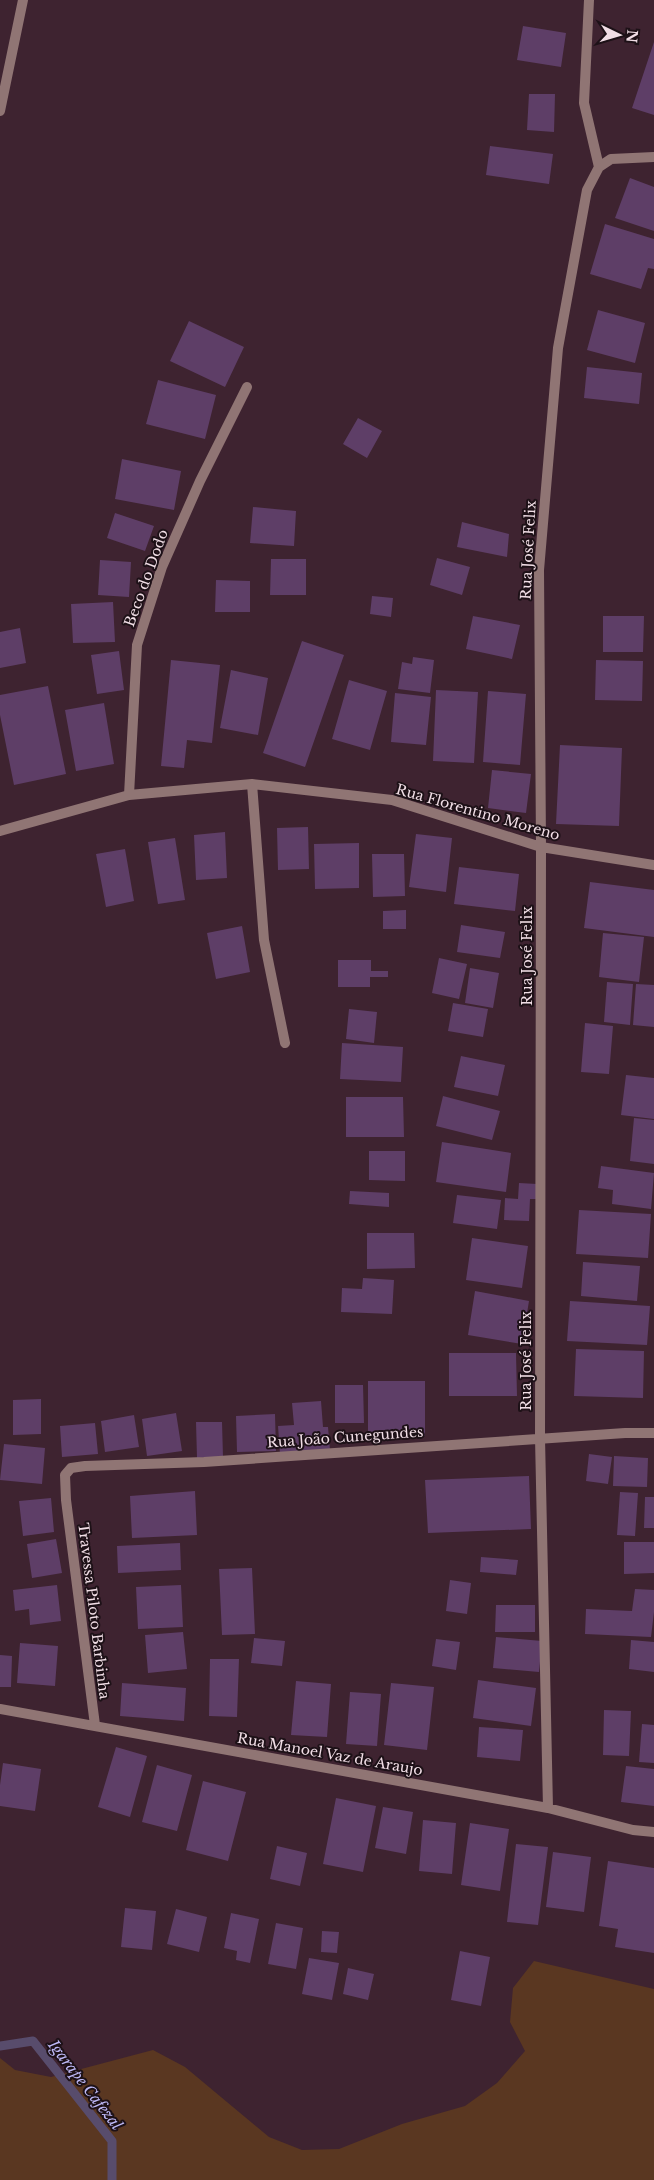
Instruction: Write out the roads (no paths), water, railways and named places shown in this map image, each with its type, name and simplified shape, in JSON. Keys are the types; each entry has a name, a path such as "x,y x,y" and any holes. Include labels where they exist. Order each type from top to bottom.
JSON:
{"street":[{"path":"0,111 23,0"},
{"path":"589,0 584,102 599,167 611,159 654,157"},
{"name":"Rua José Felix","path":"548,1808 540,1438 541,847 539,570 558,348 587,190 599,167"},
{"name":"Beco do Dodo","path":"129,795 137,645 162,567 200,480 248,387"},
{"path":"252,784 264,940 286,1043"},
{"name":"Rua Florentino Moreno","path":"0,832 129,795 252,784 392,800 541,847 654,865"},
{"name":"Rua João Cunegundes","path":"66,1500 65,1475 71,1468 85,1466 204,1462 540,1438 654,1433"},
{"name":"Travessa Piloto Barbinha","path":"66,1500 95,1725"},
{"name":"Rua Manoel Vaz de Araujo","path":"0,1709 548,1808 633,1830 654,1832"}],"waterway":[{"name":"Igarape Cafezal","path":"0,2046 33,2041 112,2141 112,2180"}]}
